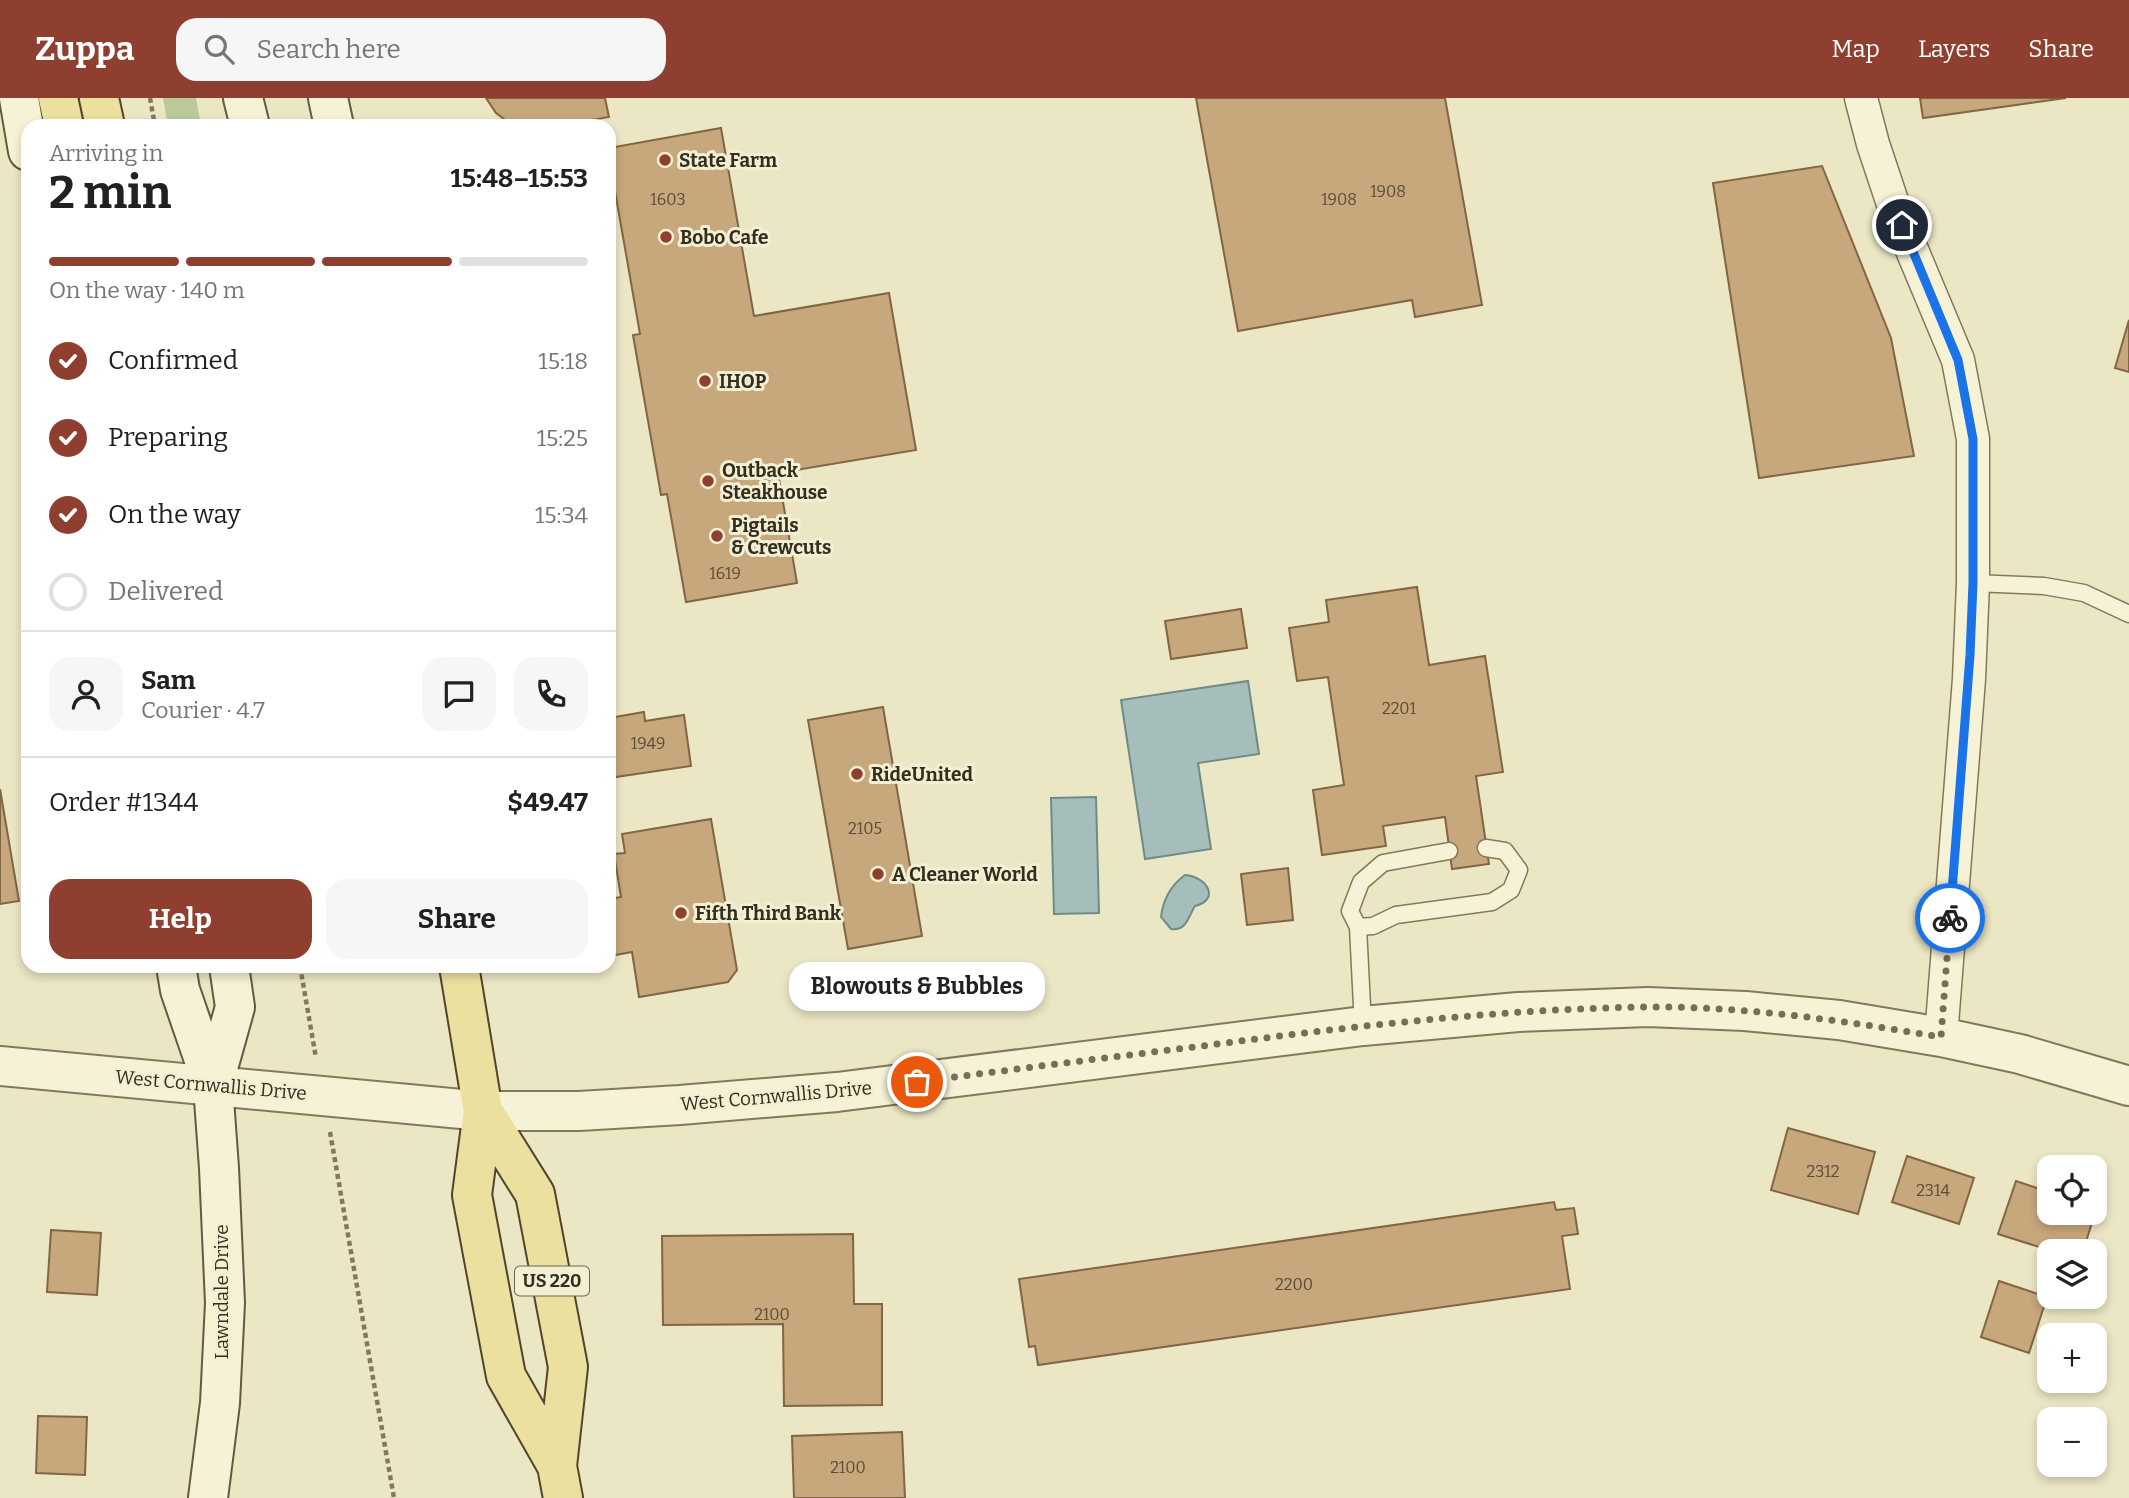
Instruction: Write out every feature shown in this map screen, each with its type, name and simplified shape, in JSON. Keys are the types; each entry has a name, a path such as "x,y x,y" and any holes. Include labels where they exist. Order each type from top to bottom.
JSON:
{"main road":[{"path":"58,98 62,119"},
{"path":"99,98 104,119"},
{"name":"US 220","path":"460,973 482,1111 472,1195 506,1376 560,1482"},
{"name":"US 220","path":"482,1111 535,1194 568,1367 560,1482"}],"street":[{"path":"19,98 23,119"},
{"path":"219,98 222,119"},
{"path":"243,98 248,119"},
{"path":"328,98 332,119"},
{"path":"1861,98 1872,144 1894,207 1958,360 1973,439 1973,583 1968,692 1941,1037"},
{"name":"Lawndale Drive","path":"177,973 180,990 212,1086 219,1168 225,1303 220,1403 208,1498"},
{"name":"Lawndale Drive","path":"212,1086 235,1007 230,973"},
{"name":"West Cornwallis Drive","path":"0,1066 482,1111 579,1111 837,1092 1363,1026 1518,1012 1648,1007 1745,1011 1839,1020 1941,1037 2020,1054 2129,1086"}],"lane":[{"path":"1973,583 2045,586 2084,593 2129,614"},
{"path":"1358,928 1373,926 1396,915 1492,902 1511,890 1519,870 1505,851 1486,848"},
{"path":"1363,1026 1358,928 1350,911 1361,882 1383,863 1449,851"}],"path":[{"path":"150,98 154,119"},
{"path":"301,973 394,1498"}],"green space":[{"path":"163,98 196,98 200,119 167,119"}],"water":[{"path":"1248,681 1259,754 1198,763 1211,849 1145,859 1121,700"},
{"path":"1096,797 1099,913 1054,914 1051,798"},
{"path":"1185,875 1200,880 1209,894 1203,903 1195,906 1184,926 1171,929 1161,917 1163,904 1171,888"}],"building":[{"path":"486,98 605,98 609,117 504,119"},
{"path":"1196,98 1445,98 1482,305 1415,317 1412,300 1238,331"},
{"path":"1920,98 2066,98 1923,118"},
{"path":"721,128 754,316 889,293 916,450 778,473 797,583 686,602 667,494 661,495 633,335 640,334 616,197 616,147"},
{"path":"1822,166 1891,338 1914,456 1759,478 1713,183"},
{"path":"2129,320 2129,372 2115,368"},
{"path":"1417,587 1429,665 1485,656 1503,772 1476,776 1489,864 1452,869 1445,817 1383,826 1386,846 1322,855 1313,790 1344,785 1328,677 1297,681 1289,628 1329,622 1326,600"},
{"path":"1241,609 1247,648 1171,659 1165,621"},
{"path":"883,707 922,936 848,949 808,720"},
{"path":"644,712 645,721 684,715 691,766 616,777 616,717"},
{"path":"0,789 19,901 0,904"},
{"path":"711,819 737,970 728,982 639,997 632,952 616,955 616,898 621,897 616,854 625,853 622,834"},
{"path":"1288,868 1293,920 1247,925 1241,874"},
{"path":"1788,1128 1875,1152 1858,1214 1771,1190"},
{"path":"1907,1156 1974,1178 1959,1224 1892,1202"},
{"path":"2016,1181 2037,1188 2037,1225 2091,1225 2087,1239 2037,1239 2037,1246 1998,1234"},
{"path":"1554,1202 1556,1210 1574,1208 1578,1234 1562,1236 1570,1289 1038,1365 1035,1346 1029,1347 1019,1279"},
{"path":"51,1230 101,1233 97,1295 47,1292"},
{"path":"853,1234 854,1304 882,1304 882,1405 784,1406 783,1324 663,1325 662,1236"},
{"path":"1999,1281 2037,1294 2037,1309 2043,1309 2029,1353 1981,1337"},
{"path":"38,1416 87,1417 85,1475 36,1473"},
{"path":"902,1432 905,1498 794,1498 792,1436"}],"way so far":[{"path":"917,1082 1363,1026 1518,1012 1648,1007 1745,1011 1839,1020 1941,1037 1950,918"}],"place":[{"name":"State Farm","path":"665,160"},
{"name":"Bobo Cafe","path":"666,237"},
{"name":"IHOP","path":"705,381"},
{"name":"Outback Steakhouse","path":"708,481"},
{"name":"Pigtails & Crewcuts","path":"717,536"},
{"name":"RideUnited","path":"857,774"},
{"name":"A Cleaner World","path":"878,874"},
{"name":"Fifth Third Bank","path":"681,913"},
{"name":"Blowouts & Bubbles","path":"917,1082"}],"route":[{"path":"1902,225 1958,360 1973,439 1970,655 1950,918"}]}
